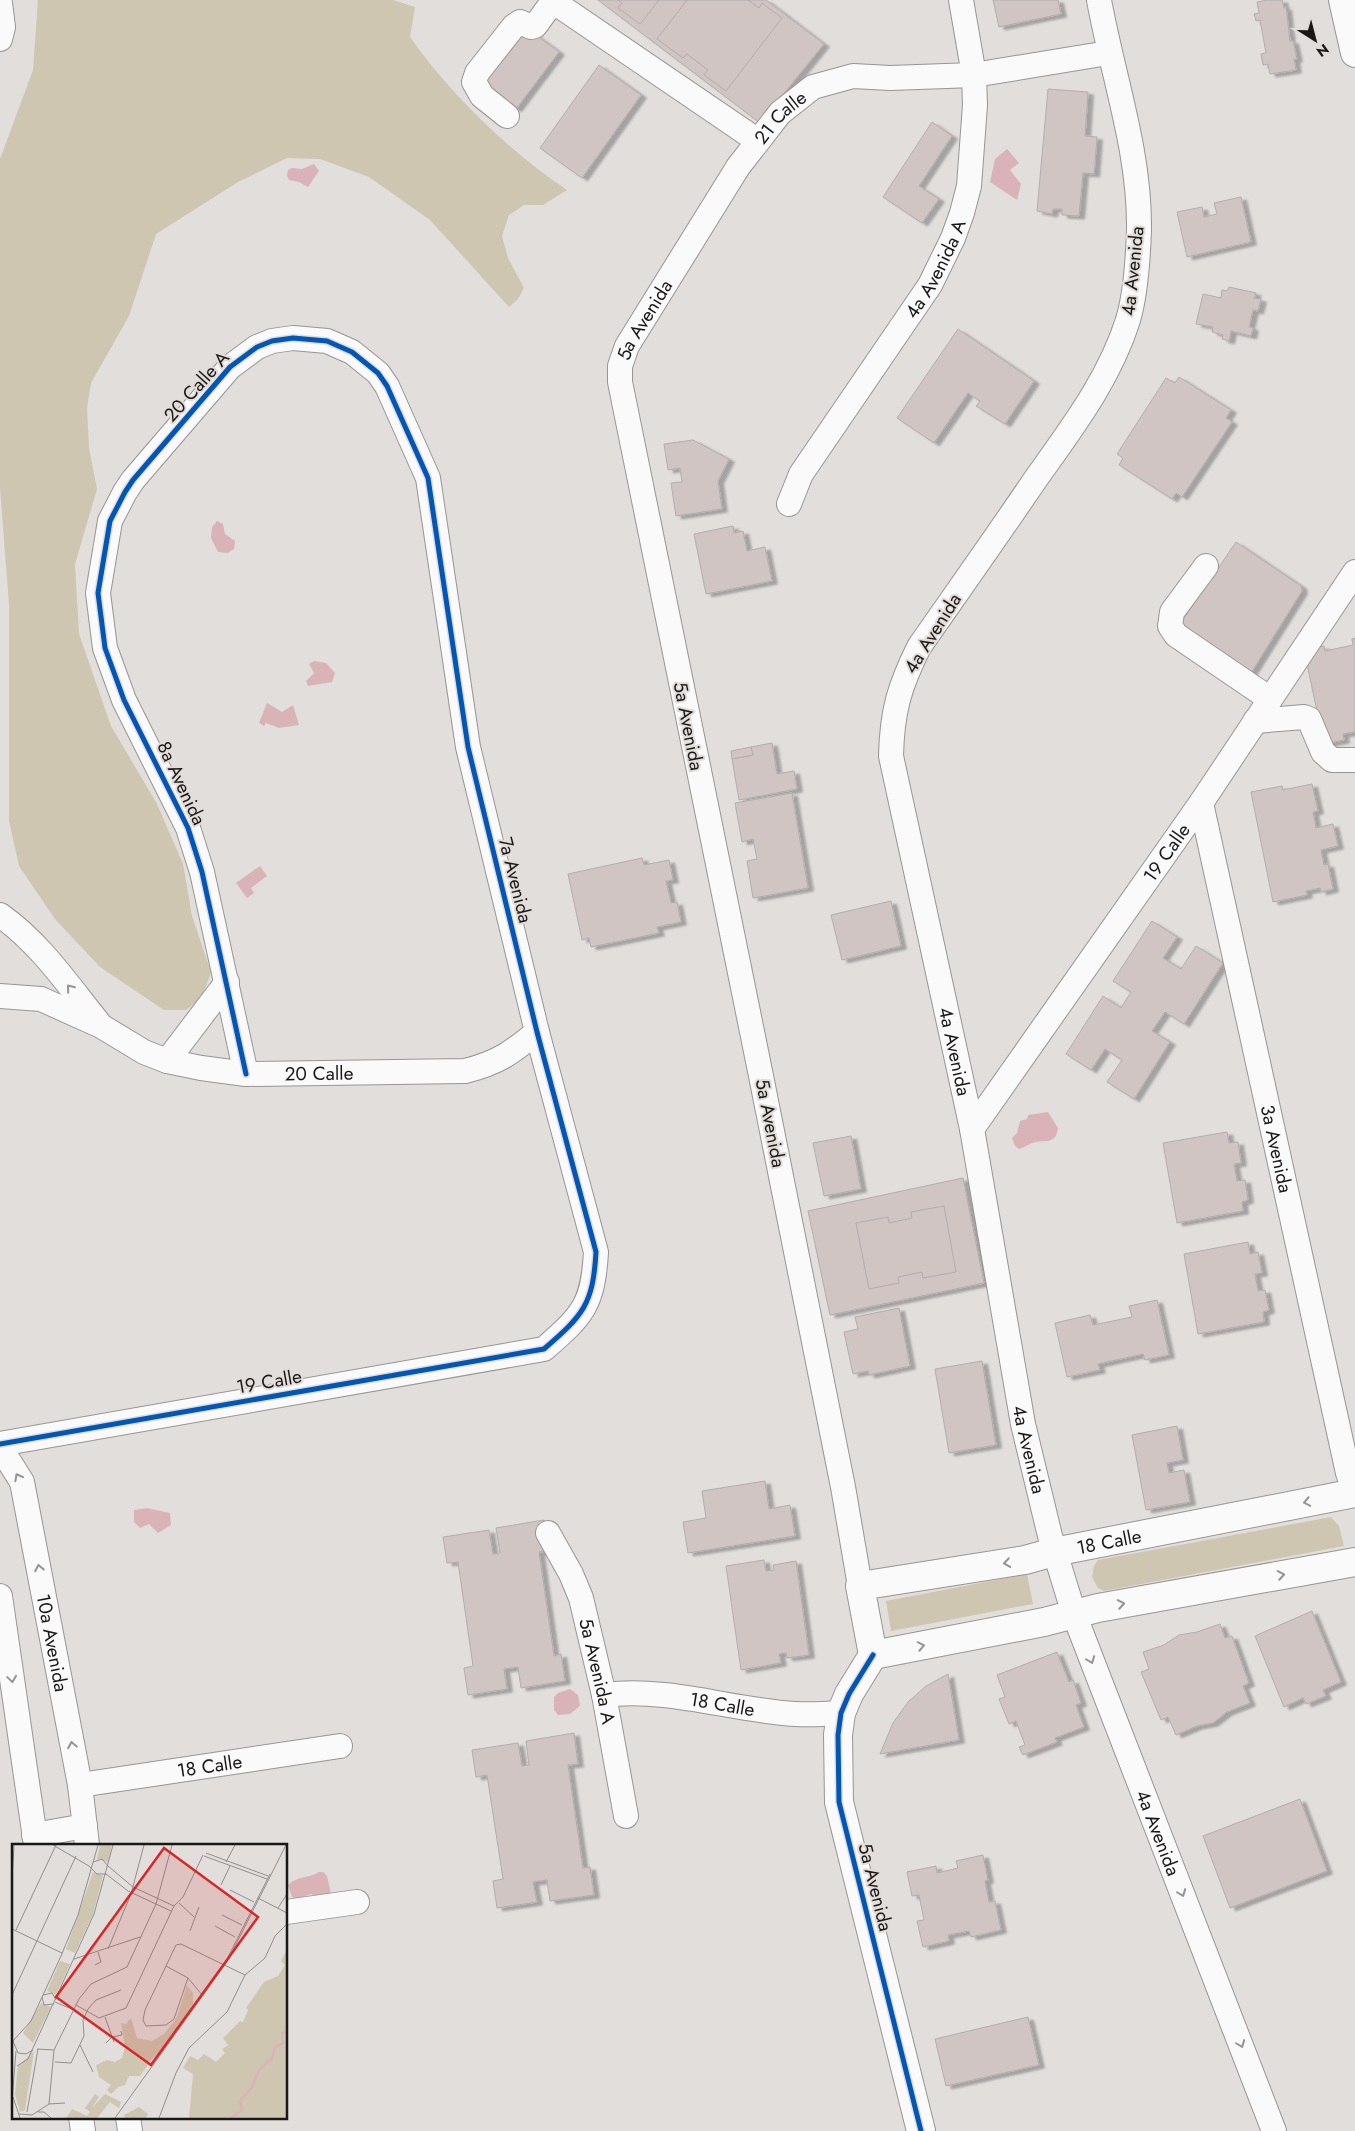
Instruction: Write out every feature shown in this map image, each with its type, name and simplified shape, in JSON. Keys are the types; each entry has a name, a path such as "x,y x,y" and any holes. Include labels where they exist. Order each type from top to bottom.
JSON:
{"street":[{"name":"4a Avenida A","path":"789,504 801,474 930,285 953,238 969,186 975,105 974,74 961,0"},
{"name":"4a Avenida","path":"1099,0 1108,53 1131,135 1136,180 1139,230 1135,280 1128,318 1113,359 1088,404 919,647 902,681 892,722 891,756 972,1129 1023,1424 1054,1552 1074,1614 1274,2131"},
{"path":"1343,0 1355,53"},
{"name":"21 Calle","path":"553,1 758,141 780,113 813,87 835,80 853,76 890,78 974,74 1108,53"},
{"path":"507,116 482,96 474,82 477,73 517,23 531,27 535,26 553,1"},
{"path":"0,3 3,27 0,40"},
{"name":"5a Avenida","path":"758,141 738,167 627,346 620,366 620,382 843,1487 873,1655 852,1689 841,1713 838,1735 840,1802 920,2131"},
{"name":"20 Calle A","path":"107,538 110,521 133,480 230,367 257,347 272,341 293,338 327,341 341,346 366,361 378,373 395,401"},
{"name":"7a Avenida","path":"395,401 428,478 468,748 537,1032 596,1252 595,1278 588,1304 568,1328 544,1349"},
{"name":"8a Avenida","path":"107,538 98,593 105,648 124,700 188,828 202,872 246,1074"},
{"path":"1206,566 1172,612 1170,626 1176,635 1189,645 1270,700"},
{"name":"19 Calle","path":"972,1129 1201,803 1355,572"},
{"path":"1255,722 1304,717 1309,720 1322,752 1332,760 1355,760"},
{"name":"3a Avenida","path":"1201,803 1348,1473 1355,1493"},
{"name":"20 Calle","path":"0,915 19,929 41,952 101,1026"},
{"path":"167,1061 227,982"},
{"name":"20 Calle","path":"0,996 41,999 101,1026 144,1052 167,1061 246,1074 465,1071 491,1064 513,1052 537,1032"},
{"name":"19 Calle","path":"0,1445 544,1349"},
{"name":"10a Avenida","path":"0,1445 22,1482 80,1785 86,1835"},
{"name":"18 Calle","path":"860,1586 1025,1560 1054,1552 1355,1493"},
{"name":"5a Avenida A","path":"548,1533 568,1567 581,1598 604,1695 626,1816"},
{"path":"873,1655 1098,1608 1355,1562"},
{"path":"0,1596 35,1840 86,1835"},
{"name":"18 Calle","path":"604,1695 689,1697 795,1714 841,1713"},
{"name":"18 Calle","path":"80,1785 340,1746"},
{"path":"288,1912 357,1902"},
{"path":"81,2118 83,2131"},
{"path":"128,2118 130,2131"}],"shaded area":[{"path":"38,0 393,0 415,7 410,37 426,59 462,100 502,139 567,190 543,205 524,205 509,215 502,236 508,258 524,288 518,299 509,307 430,220 369,177 320,159 287,158 238,182 156,234 129,316 91,383 87,408 89,448 97,489 75,564 79,634 111,726 157,804 183,864 192,916 211,972 202,998 186,1010 164,1010 100,967 55,919 19,866 9,821 9,604 0,488 0,159 33,70"},
{"path":"1007,149 1019,163 1010,170 1021,184 1017,200 990,182 995,159"},
{"path":"314,164 319,171 308,187 299,182 289,180 288,170 292,168 302,169"},
{"path":"217,521 223,524 225,534 235,541 234,549 228,553 218,552 211,538 212,527"},
{"path":"314,661 326,663 335,673 332,682 308,686 306,681 314,673 309,664"},
{"path":"267,703 282,712 293,705 299,725 279,728 266,723 264,726 259,723"},
{"path":"260,866 267,876 251,888 254,893 247,898 236,883"},
{"path":"1048,1112 1058,1128 1055,1137 1019,1149 1015,1146 1012,1138 1017,1133 1020,1121 1027,1119 1028,1115"},
{"path":"147,1508 170,1513 171,1525 158,1533 149,1524 140,1528 134,1522 134,1510"},
{"path":"1331,1517 1339,1526 1344,1546 1104,1591 1098,1588 1092,1577 1094,1566 1098,1560"},
{"path":"1027,1574 1033,1604 891,1631 886,1601"},
{"path":"570,1689 578,1695 580,1706 570,1714 558,1715 554,1710 554,1697 558,1693"},
{"path":"323,1872 327,1876 331,1894 321,1898 311,1894 297,1899 292,1897 288,1885 291,1882"}],"building":[{"path":"598,0 766,0 824,44 760,123"},
{"path":"618,0 659,0 640,24 618,8 622,3"},
{"path":"687,0 748,0 759,8 762,3 782,18 726,91 704,75 708,70 687,54 683,58 657,39"},
{"path":"993,0 1058,0 1061,14 999,27"},
{"path":"1282,0 1284,8 1286,7 1290,41 1293,41 1297,59 1294,59 1296,70 1270,74 1268,64 1263,65 1261,54 1266,53 1260,20 1256,21 1254,14 1259,13 1257,2"},
{"path":"524,26 559,52 516,109 481,83"},
{"path":"599,65 641,95 582,178 540,148"},
{"path":"1048,89 1088,92 1085,136 1097,137 1094,174 1083,173 1079,216 1062,215 1062,209 1053,209 1052,214 1037,211"},
{"path":"932,122 952,136 919,186 939,199 922,223 883,197"},
{"path":"1241,197 1251,242 1187,257 1177,212 1202,207 1204,217 1217,214 1214,203"},
{"path":"1229,287 1256,293 1254,298 1261,299 1258,311 1253,310 1249,327 1253,328 1251,336 1231,331 1229,341 1222,339 1223,335 1212,332 1213,327 1196,324 1203,294 1221,298 1222,290 1227,291"},
{"path":"958,329 1034,381 1005,424 976,406 980,401 968,393 934,443 897,418"},
{"path":"1179,377 1231,410 1226,418 1232,422 1182,497 1176,493 1172,499 1119,465 1123,458 1117,454 1166,378 1175,383"},
{"path":"693,440 729,459 718,481 722,509 676,516 671,483 682,482 680,468 668,470 664,444"},
{"path":"733,526 734,533 743,531 747,551 765,547 772,581 706,594 694,534"},
{"path":"1236,542 1301,586 1302,591 1251,673 1178,627"},
{"path":"1355,638 1355,732 1343,734 1344,740 1324,744 1304,650 1324,646 1325,651 1353,645 1352,639"},
{"path":"772,743 777,774 794,771 797,789 739,800 732,759 753,755 751,747"},
{"path":"751,747 753,755 732,759 731,751"},
{"path":"1312,784 1318,811 1313,812 1316,828 1333,824 1338,846 1321,850 1324,865 1328,864 1333,889 1321,892 1320,888 1306,891 1307,895 1273,902 1251,792 1282,786 1283,790"},
{"path":"792,793 808,888 753,898 747,861 757,859 753,839 742,842 735,803"},
{"path":"642,858 644,865 669,860 673,880 666,881 671,903 677,902 681,922 657,927 659,933 591,947 589,938 582,940 568,874"},
{"path":"891,901 901,946 842,960 831,915"},
{"path":"1152,921 1177,937 1163,958 1181,969 1196,946 1223,963 1184,1024 1165,1012 1152,1031 1170,1042 1134,1099 1107,1082 1122,1060 1105,1049 1091,1070 1066,1054 1103,996 1121,1008 1131,992 1113,981"},
{"path":"1227,1132 1229,1143 1238,1142 1241,1163 1234,1164 1237,1181 1245,1180 1248,1200 1242,1202 1243,1211 1177,1223 1163,1143"},
{"path":"851,1136 861,1189 824,1196 813,1143"},
{"path":"963,1178 984,1283 830,1315 808,1211"},
{"path":"944,1206 956,1272 923,1278 922,1272 898,1277 899,1283 869,1289 856,1223 888,1217 889,1223 912,1218 911,1212"},
{"path":"1248,1242 1250,1254 1258,1252 1262,1273 1255,1274 1258,1291 1265,1290 1269,1310 1263,1312 1264,1322 1198,1334 1184,1254"},
{"path":"1157,1300 1169,1355 1145,1360 1143,1354 1098,1364 1100,1370 1067,1377 1055,1323 1090,1315 1093,1325 1132,1317 1129,1306"},
{"path":"899,1308 910,1366 869,1375 868,1371 853,1374 844,1332 858,1329 855,1317"},
{"path":"982,1361 996,1445 949,1453 935,1369"},
{"path":"1177,1426 1183,1460 1167,1463 1169,1473 1184,1470 1190,1502 1146,1510 1132,1435"},
{"path":"765,1481 769,1509 790,1505 795,1536 688,1553 683,1522 706,1518 702,1491"},
{"path":"544,1520 549,1551 539,1552 554,1656 561,1654 565,1681 521,1688 518,1667 504,1669 507,1689 468,1695 464,1668 473,1666 458,1562 447,1563 443,1537 489,1530 493,1554 500,1553 496,1528"},
{"path":"764,1560 766,1571 774,1570 773,1565 796,1561 809,1655 787,1658 786,1653 779,1654 781,1663 741,1670 726,1566"},
{"path":"1312,1611 1341,1682 1323,1690 1326,1696 1306,1704 1303,1698 1284,1707 1255,1636"},
{"path":"1220,1624 1225,1638 1232,1636 1249,1683 1243,1686 1250,1703 1227,1712 1213,1723 1197,1726 1176,1735 1168,1717 1161,1720 1141,1672 1149,1669 1143,1652 1164,1645 1179,1635 1197,1632"},
{"path":"1057,1652 1069,1682 1073,1680 1081,1703 1076,1705 1084,1727 1055,1738 1057,1742 1023,1755 1019,1747 1025,1745 1016,1721 1009,1724 999,1699 1005,1697 997,1675"},
{"path":"948,1674 959,1740 880,1754 893,1723 908,1702 926,1686"},
{"path":"574,1733 578,1764 568,1765 583,1868 590,1867 594,1895 550,1901 547,1880 533,1882 537,1902 497,1908 493,1881 503,1879 487,1775 476,1777 472,1750 518,1743 522,1766 529,1765 526,1741"},
{"path":"1300,1799 1327,1871 1230,1908 1203,1836"},
{"path":"983,1855 988,1880 985,1881 989,1902 995,1901 1001,1930 971,1937 969,1931 948,1935 949,1941 923,1947 917,1921 924,1920 919,1895 912,1896 907,1872 936,1866 937,1873 958,1868 956,1861"},
{"path":"1028,2017 1039,2065 946,2086 935,2039"}],"cycle path":[{"path":"0,1444 544,1349 577,1317 589,1297 595,1270 596,1252 537,1032 468,747 428,478 387,386 378,373 352,352 327,341 293,338 272,341 257,347 230,367 133,480 110,521 98,593 105,648 124,700 188,828 202,872 246,1074"},
{"path":"873,1655 849,1694 841,1713 838,1735 839,1802 921,2131"}]}
